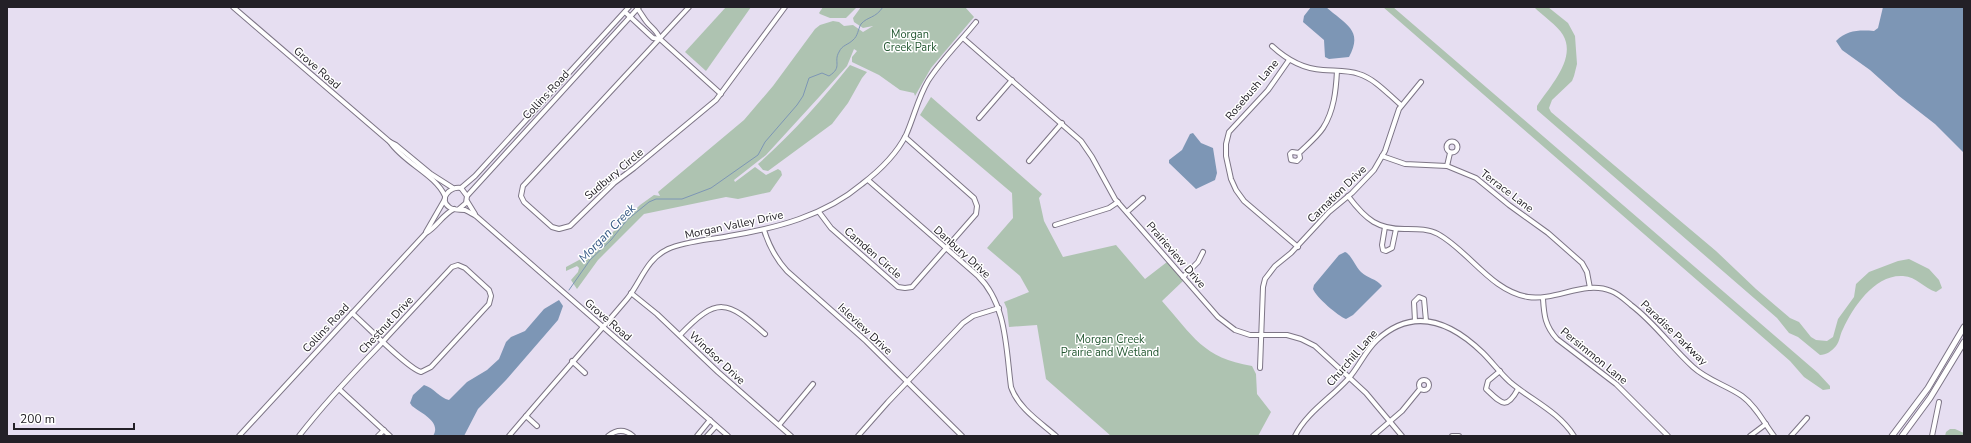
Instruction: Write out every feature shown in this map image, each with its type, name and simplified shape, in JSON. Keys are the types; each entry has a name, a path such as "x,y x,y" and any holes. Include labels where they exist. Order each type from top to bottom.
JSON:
{"main road":[{"path":"1892,436 1928,388 1964,327"},
{"path":"1902,436 1930,398 1964,342"}],"street":[{"name":"Grove Road","path":"233,7 439,186 445,198"},
{"name":"Collins Road","path":"461,188 475,176 630,7"},
{"name":"Sudbury Circle","path":"689,7 524,186 521,196 524,202 552,228 559,229 570,226 614,183 637,166 721,94 785,7"},
{"name":"Collins Road","path":"467,198 638,8"},
{"path":"638,8 645,21 658,32 660,38 721,94"},
{"path":"625,12 653,38 660,38"},
{"name":"Morgan Valley Drive","path":"508,436 631,293 650,262 668,249 764,230 791,222 819,212 849,194 868,180 891,158 904,138 918,100 928,82 976,22"},
{"name":"Prairieview Drive","path":"963,38 1062,123 1086,149 1118,202 1227,326 1250,335 1287,335 1301,339 1315,346 1376,404 1402,436"},
{"path":"1272,46 1289,60 1306,67 1349,71 1366,77 1401,105"},
{"name":"Rosebush Lane","path":"1289,60 1268,90 1229,132 1226,144 1226,156 1231,179 1236,190 1244,201 1298,247"},
{"path":"1299,153 1322,128 1329,116 1336,88 1337,70"},
{"path":"979,118 1012,80"},
{"name":"Carnation Drive","path":"1260,368 1263,287 1265,279 1275,266 1298,247 1329,212 1372,174 1382,156 1395,117 1401,105 1421,82"},
{"path":"1029,161 1062,123"},
{"name":"Camden Circle","path":"819,212 831,228 898,287 912,287 976,214 977,206 974,198 904,138"},
{"name":"Grove Road","path":"390,142 396,145 437,179 453,188"},
{"path":"1448,166 1450,153"},
{"name":"Terrace Lane","path":"1382,156 1405,164 1448,166 1476,178 1504,202 1548,233 1584,265 1590,288"},
{"name":"Danbury Drive","path":"868,180 983,280 991,291 999,308 1013,392 1022,406 1056,436"},
{"path":"453,188 461,188 467,198 463,207 456,209 448,205 445,198 449,190 453,188"},
{"name":"Paradise Parkway","path":"1348,196 1362,214 1371,221 1385,227 1425,230 1436,233 1448,240 1499,284 1524,296 1543,299 1590,288 1605,289 1616,293 1647,317 1693,367 1705,376 1742,396 1753,406 1774,436"},
{"name":"Collins Road","path":"239,436 426,233 445,198"},
{"name":"Grove Road","path":"467,198 476,216"},
{"path":"1127,212 1143,198"},
{"path":"1055,225 1109,208 1118,202"},
{"name":"Grove Road","path":"456,209 476,216 728,436"},
{"name":"Collins Road","path":"426,233 431,230 446,214 456,209"},
{"path":"1385,227 1382,245 1383,250 1386,251 1392,248 1396,229"},
{"name":"Isleview Drive","path":"764,230 768,245 776,260 866,341 962,436"},
{"path":"1183,276 1198,262 1203,252"},
{"name":"Chestnut Drive","path":"299,436 316,414 452,267 458,265 465,268 489,290 491,296"},
{"name":"Windsor Drive","path":"631,293 680,335 718,372 791,436"},
{"path":"352,313 414,369 421,372 431,367 489,304 491,296 498,296"},
{"path":"1415,321 1414,302 1419,297 1424,299 1426,321"},
{"name":"Persimmon Lane","path":"1543,299 1544,320 1549,331 1557,339 1616,384 1668,436"},
{"path":"680,335 697,317 706,311 717,308 728,308 738,312 766,334"},
{"path":"858,436 908,381 967,320 999,308"},
{"name":"Churchill Lane","path":"1295,436 1308,418 1350,378 1375,342 1383,334 1400,325 1415,321 1426,321 1447,326 1460,333 1484,354 1518,389 1554,414 1564,423 1574,436"},
{"path":"572,361 585,373"},
{"path":"1500,371 1488,380 1486,389 1502,403 1511,401 1518,389"},
{"path":"779,425 813,384"},
{"path":"339,389 390,436"},
{"path":"1373,436 1402,411 1420,389"},
{"path":"1932,436 1939,402"},
{"path":"526,416 537,426"},
{"path":"1792,436 1807,418"},
{"path":"697,436 710,420"},
{"path":"1750,436 1766,424"},
{"path":"707,436 716,426"},
{"path":"378,436 384,430"},
{"path":"608,436 620,430 627,431 633,436"},
{"path":"1452,436 1459,436"}],"green space":[{"path":"726,7 751,7 706,71 685,52"},
{"path":"823,7 857,7 846,18 830,18 819,13"},
{"name":"Morgan Creek Park","path":"861,7 965,7 974,17 931,68 915,96 914,93 900,90 879,75 852,62 852,57 857,51 854,49 847,66 766,155 734,180 735,182 755,167 766,175 778,169 781,171 782,175 770,192 738,199 726,197 644,214 598,260 577,289 571,280 578,272 579,268 577,266 566,271 566,267 592,253 640,205 654,195 660,196 658,192 744,120 773,86 815,29 820,25 833,21 839,22 844,26 853,25 863,32 873,26 863,28 854,22 853,18"},
{"path":"1383,7 1393,7 1818,373 1830,386 1830,389 1823,390 1804,377 1790,361"},
{"path":"1534,7 1548,7 1568,23 1575,36 1577,64 1574,76 1572,81 1552,100 1549,108 1551,112 1716,251 1756,289 1790,318 1799,322 1811,337 1816,340 1827,341 1833,337 1838,319 1854,297 1856,284 1869,272 1898,261 1909,259 1929,269 1939,280 1942,288 1936,292 1912,278 1903,276 1883,280 1874,286 1859,302 1847,320 1833,350 1820,355 1798,337 1789,333 1777,318 1537,110 1537,106 1560,72 1567,54 1566,44 1561,32"},
{"path":"850,65 867,72 848,103 832,124 768,171 763,170 758,164 806,117"},
{"name":"Morgan Creek Prairie and Wetland","path":"931,97 1042,194 1039,198 1044,221 1063,257 1116,245 1145,279 1167,262 1183,281 1162,301 1200,344 1222,357 1252,366 1256,374 1257,394 1271,412 1258,436 1111,436 1046,379 1037,325 1009,327 1007,309 1004,302 1029,292 1020,276 987,248 1013,218 1012,193 920,115"},
{"path":"1950,429 1955,429 1964,433 1964,436 1945,436 1946,432"}],"water":[{"path":"1311,7 1326,7 1350,28 1354,40 1353,48 1349,57 1329,59 1325,57 1324,40 1303,22 1304,16"},
{"path":"1883,7 1964,7 1964,153 1935,124 1899,96 1870,70 1842,50 1836,41 1840,37 1849,33 1874,31 1878,28"},
{"path":"1193,133 1201,143 1213,148 1217,173 1215,180 1196,189 1169,163 1169,160 1182,150 1190,134"},
{"path":"1345,252 1349,255 1361,272 1382,286 1353,315 1346,319 1318,297 1313,289 1314,285 1339,255"},
{"path":"559,300 563,306 558,320 506,380 478,409 464,436 433,436 435,426 433,422 410,403 413,395 424,385 449,400 467,382 487,370 499,359 506,342 511,337 525,331 544,309"}],"waterway":[{"name":"Morgan Creek","path":"569,290 590,260 611,240 627,220 649,202 656,199 682,199 711,188 758,155 765,142 803,96 809,78 822,73 829,76 833,73 837,67 837,56 843,46 855,38 861,24 877,14 883,7"}]}
